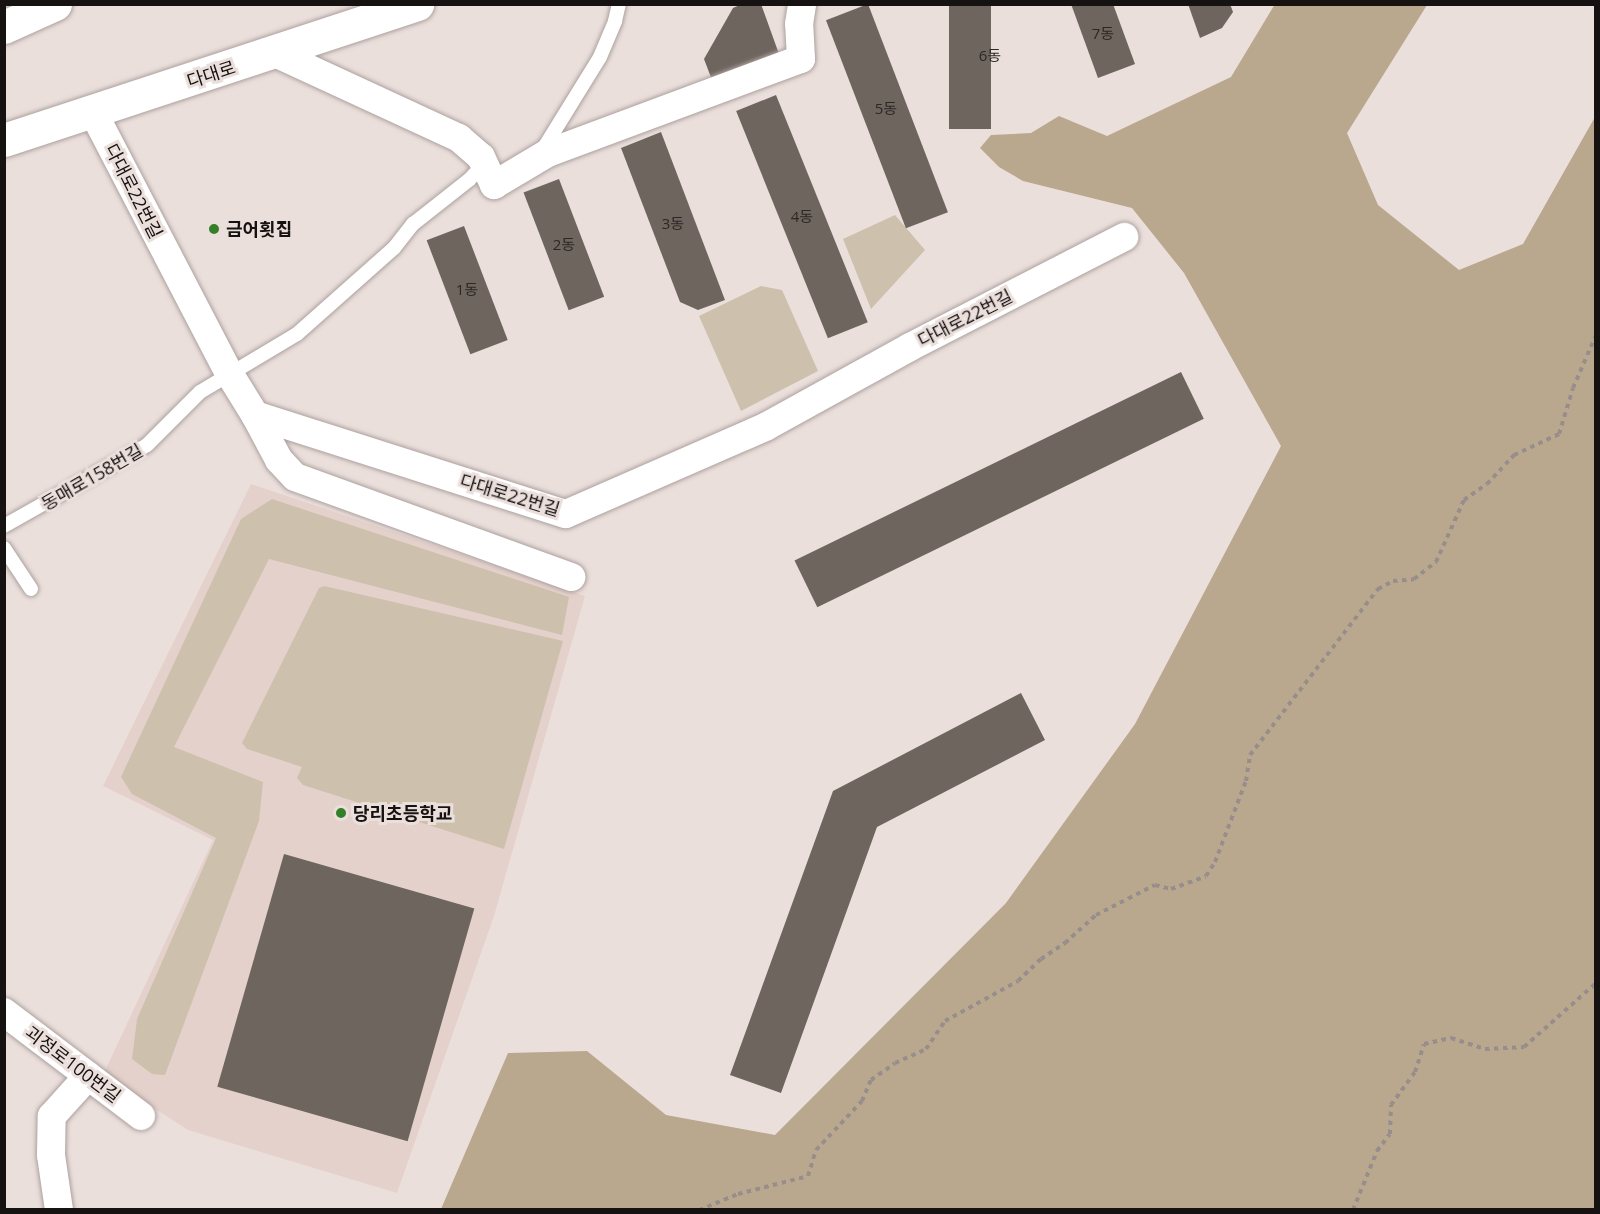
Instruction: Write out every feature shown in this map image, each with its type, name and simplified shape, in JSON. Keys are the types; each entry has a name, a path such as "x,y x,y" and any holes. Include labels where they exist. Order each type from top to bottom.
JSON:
{"main road":[{"path":"4,27 55,4"},
{"name":"다대로","path":"4,140 275,53 417,4"}],"street":[{"path":"275,53 459,138 481,157 494,185 548,153 801,59 799,24 802,4"},
{"name":"다대로22번길","path":"93,112 229,372 255,415 566,514 766,426 910,346 1124,237"},
{"path":"255,415 279,460 295,477 571,577"},
{"name":"괴정로100번길","path":"4,1012 141,1116"},
{"path":"59,1209 51,1155 52,1116 88,1076"}],"lane":[{"path":"536,161 600,57 615,21 619,4"},
{"name":"동매로158번길","path":"4,526 147,445 201,392 229,372 297,333 394,248 413,224 469,180 484,164"},
{"path":"4,548 31,589"}],"path":[{"path":"699,1209 738,1194 808,1176 816,1150 862,1101 871,1080 895,1063 926,1049 945,1021 1018,981 1041,959 1065,943 1096,915 1155,885 1171,889 1206,876 1215,862 1246,781 1250,755 1378,589 1393,581 1414,579 1436,562 1464,500 1487,484 1514,455 1558,434 1573,388 1596,335"},
{"path":"1353,1209 1377,1152 1390,1134 1391,1105 1415,1072 1424,1044 1451,1038 1485,1049 1524,1047 1596,983"}],"shaded area":[{"path":"1275,4 1427,5 1347,133 1378,205 1459,270 1523,244 1595,117 1595,1209 441,1209 508,1053 587,1051 666,1115 775,1135 1006,903 1135,724 1281,446 1184,273 1132,208 1023,181 999,167 980,148 991,135 1031,133 1059,116 1107,136 1231,77"},
{"path":"895,215 925,250 871,309 843,239"},
{"path":"761,286 782,290 818,371 741,411 699,316"},
{"name":"당리초등학교","path":"251,484 585,596 494,916 397,1193 188,1130 103,1075 213,840 103,786"},
{"path":"272,499 569,597 562,635 269,559 174,747 263,782 259,821 165,1075 152,1074 132,1059 137,1019 216,838 132,794 121,777 241,519"},
{"path":"324,586 563,641 504,849 303,785 297,778 302,767 247,749 242,743 319,588"}],"building":[{"path":"742,4 761,4 779,54 712,80 704,59 733,8"},
{"path":"868,4 948,212 906,228 826,20"},
{"path":"949,4 991,4 991,129 949,129"},
{"path":"1071,4 1113,4 1135,64 1098,78"},
{"path":"1188,4 1230,4 1233,12 1222,28 1200,38"},
{"path":"776,95 868,322 828,338 736,111"},
{"path":"661,132 725,300 698,310 680,302 621,148"},
{"path":"559,179 604,297 569,310 524,193"},
{"path":"464,226 508,340 470,354 427,240"},
{"path":"1181,372 1204,419 817,607 795,560"},
{"path":"1021,693 1045,740 877,827 781,1093 730,1075 833,791"},
{"path":"284,854 474,909 408,1141 217,1087"}],"place":[{"name":"금어횟집","path":"214,229"},
{"name":"당리초등학교","path":"341,813"}]}
